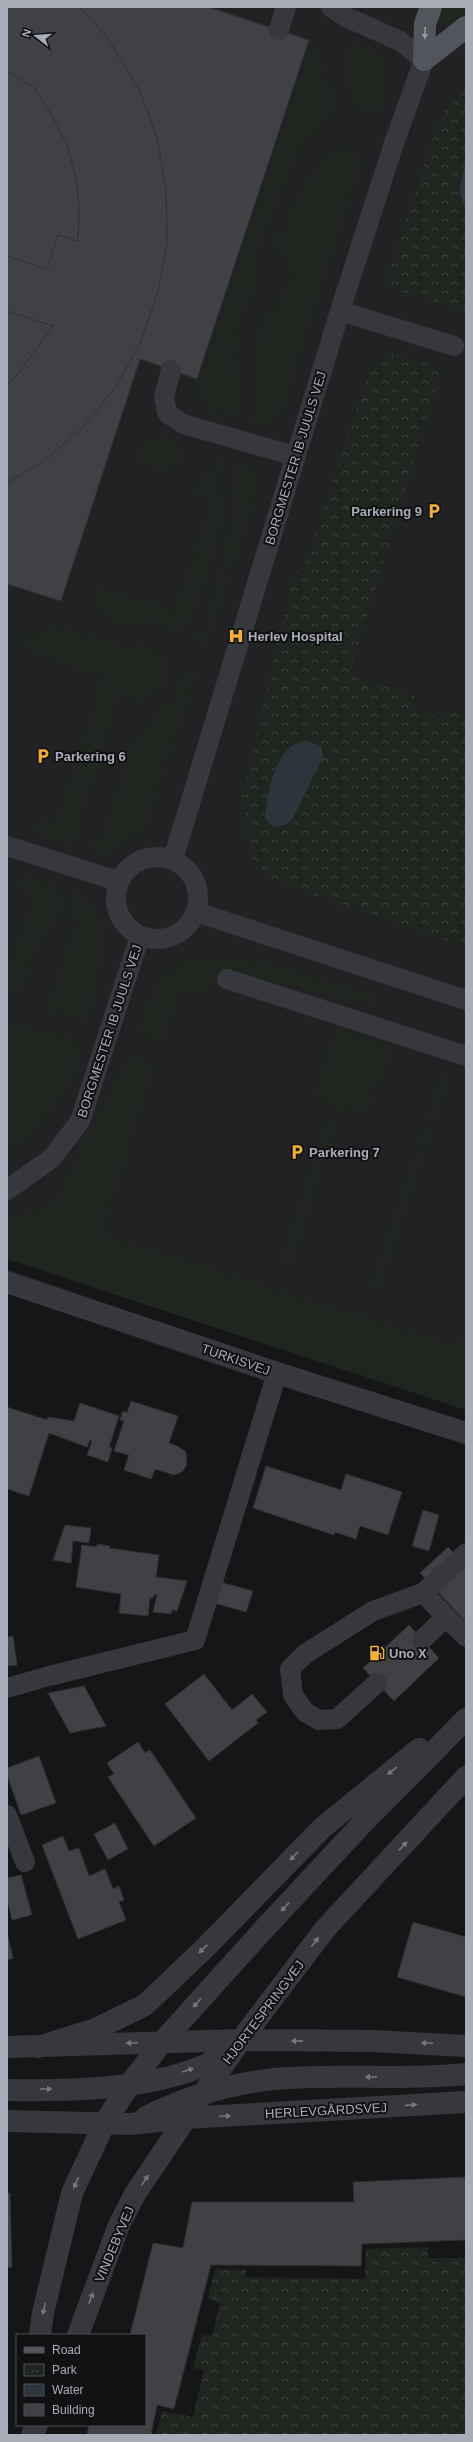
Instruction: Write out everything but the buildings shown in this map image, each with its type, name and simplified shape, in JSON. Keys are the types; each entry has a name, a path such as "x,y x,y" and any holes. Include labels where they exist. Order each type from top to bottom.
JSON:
{"main road":[{"path":"424,60 425,24 431,7"},
{"path":"424,60 466,27"}],"street":[{"name":"TURKISVEJ","path":"7,1282 277,1373 466,1433"},
{"path":"38,2046 96,2029 145,2005 207,1946 322,1828 466,1711"},
{"path":"40,2334 43,2313 72,2193 85,2162 105,2122 130,2084 163,2041 359,1827 466,1719"},
{"name":"HJORTESPRINGVEJ","path":"178,2111 205,2092 241,2040 325,1929 466,1778"},
{"path":"7,2047 163,2041 241,2040 373,2041 466,2046"},
{"path":"7,2090 73,2089 160,2080 206,2064 241,2040"},
{"path":"7,2121 105,2122 130,2124 178,2111 160,2080 163,2041"},
{"path":"205,2092 274,2080 433,2078 466,2074"},
{"name":"HERLEVGÅRDSVEJ","path":"178,2111 466,2102"},
{"name":"VINDEBYVEJ","path":"78,2334 119,2225 178,2111"},
{"path":"85,2162 130,2124"},
{"path":"32,2435 36,2426"}],"lane":[{"path":"279,30 286,7"},
{"path":"331,7 346,17 400,41 424,60"},
{"name":"BORGMESTER IB JUULS VEJ","path":"172,859 340,311 394,143 424,60"},
{"path":"340,311 454,346"},
{"path":"171,370 164,397 167,413 178,421 183,424 295,456"},
{"path":"7,846 118,881"},
{"path":"152,857 172,859 190,872 198,891 196,912 183,931 162,940 140,936 123,923 116,903 118,881 132,865 152,857"},
{"path":"196,912 466,1000"},
{"name":"BORGMESTER IB JUULS VEJ","path":"7,1190 52,1158 80,1121 140,936"},
{"path":"227,980 466,1056"},
{"path":"7,1688 49,1676 195,1640 277,1373"},
{"path":"377,1683 337,1719 319,1720 305,1712 293,1694 290,1669 305,1654 373,1611 423,1593 466,1553"},
{"path":"423,1593 466,1637"},
{"path":"422,1640 446,1617"},
{"path":"7,1815 25,1862"}],"shaded area":[{"name":"Herlev Hospital","path":"7,7 462,7 466,13 466,1410 7,1259"}],"green space":[{"path":"442,7 466,7 466,15 449,29 444,28 440,25 436,16"},
{"path":"350,41 365,47 376,54 383,61 386,69 387,78 378,116 360,112 353,105 344,72"},
{"path":"312,42 333,89 330,121 296,156 271,214 255,262 256,286 242,317 234,360 242,396 235,418 217,414 201,406 198,387"},
{"path":"466,79 466,311 385,286 438,122"},
{"path":"337,143 363,159 279,417 267,428 252,424 257,386 254,363 267,303 274,307 289,280 287,257 277,253 277,235 315,169"},
{"path":"391,354 443,368 349,675 415,696 411,709 441,718 444,708 466,715 466,947 271,880 251,857 242,795 293,577 307,559 368,373 381,356"},
{"path":"164,436 185,443 180,463 166,472 139,463 141,442"},
{"path":"217,455 221,458 216,484 222,510 217,538 195,612 174,635 157,621 117,627 86,597 97,587 176,610 206,515 210,507 194,493"},
{"path":"239,459 254,467 259,488 206,645 196,643 198,632 208,618 236,505 232,489"},
{"path":"53,623 130,649 142,640 164,655 166,674 163,687 138,703 120,690 99,758 109,762 109,771 96,768 76,826 81,828 70,845 34,833 38,820 58,822 103,677 47,657 21,644 21,634 51,632"},
{"path":"188,668 198,671 145,831 106,854 90,852 94,841 105,831 136,737 175,694"},
{"path":"21,874 56,885 61,908 55,925 47,925 22,988 19,992 7,991 7,976 34,894 18,889"},
{"path":"71,890 86,897 99,921 103,949 87,1021 46,1012 73,929"},
{"path":"187,957 262,962 379,996 377,1006 222,970 201,994 178,991 161,1045 137,1034 160,977"},
{"path":"7,1025 67,1034 80,1042 73,1075 61,1098 45,1119 27,1138 7,1154"},
{"path":"336,1027 393,1045 369,1108 339,1112 289,1269 281,1265 331,1109 314,1096"},
{"path":"129,1055 154,1063 102,1234 457,1346 466,1318 466,1410 7,1259 7,1220 55,1202"},
{"path":"442,1071 450,1073 378,1295 370,1293"},
{"path":"428,2247 428,2258 466,2258 466,2435 156,2435 162,2411 193,2417 204,2370 193,2368 202,2335 212,2336 220,2303 208,2298 215,2269 246,2270 245,2277 365,2279 366,2249"}],"water":[{"path":"466,161 466,210 459,190"},
{"path":"308,741 321,746 323,757 292,820 284,825 274,827 265,819 267,800 272,779 285,752 295,744"}],"place":[{"name":"Parkering 9","path":"434,511"},
{"name":"Herlev Hospital","path":"236,636"},
{"name":"Parkering 6","path":"43,756"},
{"name":"Parkering 7","path":"297,1152"},
{"name":"Uno X","path":"377,1653"}]}
